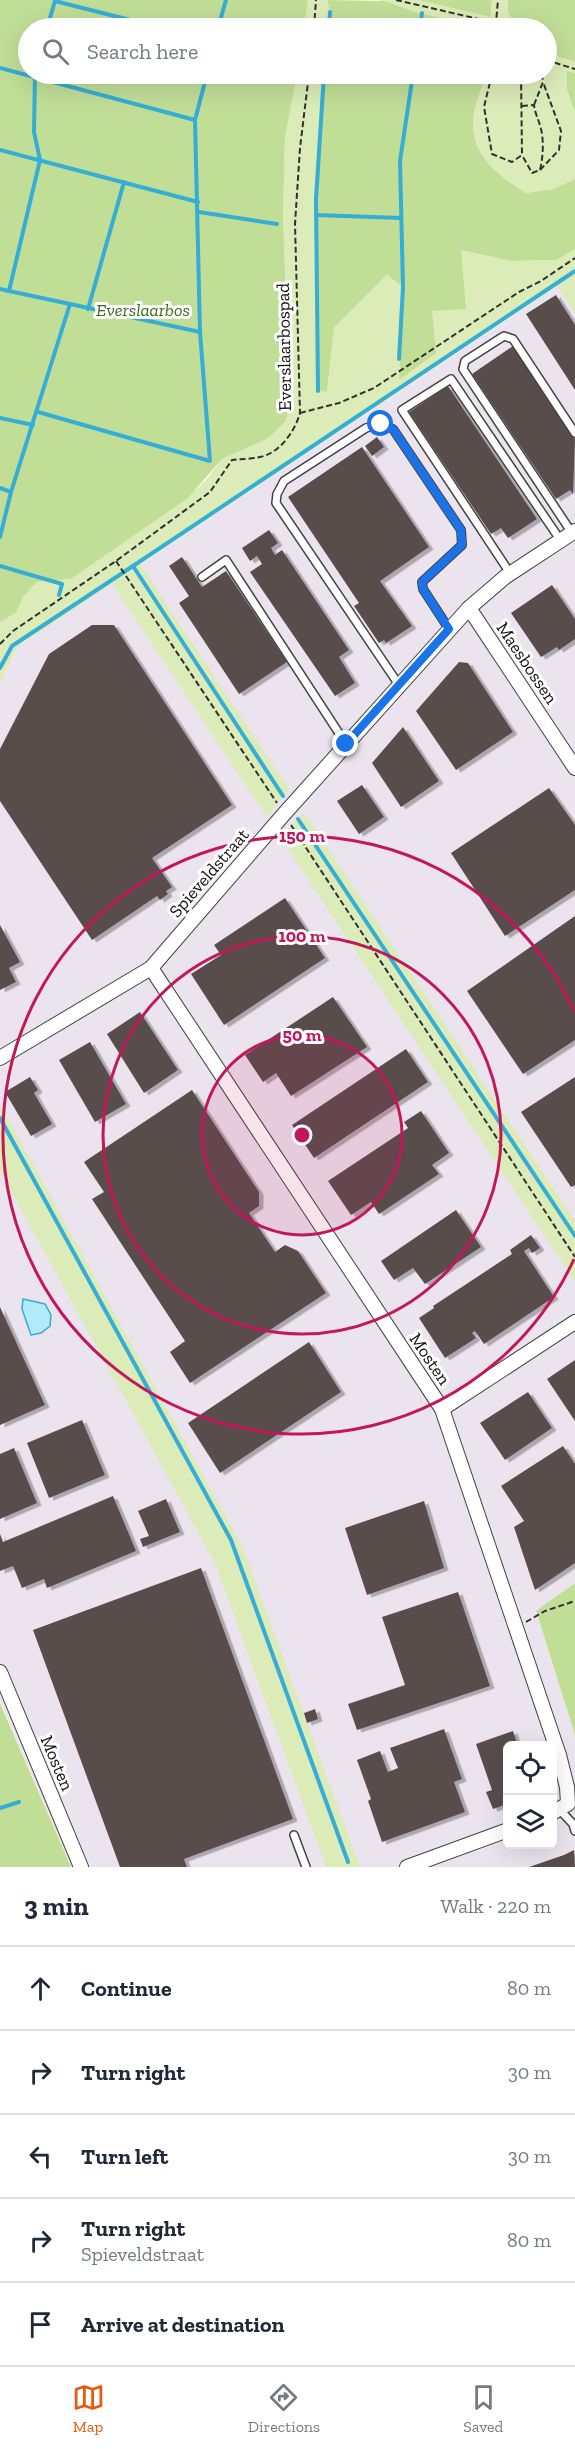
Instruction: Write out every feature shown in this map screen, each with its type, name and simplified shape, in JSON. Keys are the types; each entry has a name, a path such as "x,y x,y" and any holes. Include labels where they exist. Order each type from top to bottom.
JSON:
{"street":[{"name":"Spieveldstraat","path":"0,1058 151,968 284,814 469,608 510,573 569,535"},
{"name":"Maesbossen","path":"469,608 575,768"},
{"name":"Mosten","path":"151,968 442,1409 559,1755 567,1787 567,1804 557,1810"},
{"path":"442,1409 575,1322"},
{"name":"Mosten","path":"0,1672 81,1867"},
{"path":"407,1867 503,1831"}],"lane":[{"path":"569,535 463,369 465,361 504,336 513,339 575,433"},
{"path":"510,573 402,410 451,379 569,535"},
{"path":"399,685 276,504 277,494 284,481 366,428 381,424 393,429 461,530 462,545 422,582 423,589 449,629"},
{"path":"202,577 226,560 346,744"},
{"path":"557,1812 573,1824 575,1831"},
{"path":"294,1835 306,1867"}],"path":[{"path":"315,18 316,0"},
{"path":"396,0 474,18"},
{"path":"496,18 498,0"},
{"path":"557,65 575,69"},
{"name":"Everslaarbospad","path":"0,644 13,632 210,492 232,460 262,457 288,438 297,424 300,413 295,224 300,148 308,84"},
{"path":"490,84 484,107 492,154 512,162 522,155"},
{"path":"521,84 522,155 532,174 540,170 559,150 561,131 544,84"},
{"path":"540,170 543,159 541,129 536,119 534,105 542,84"},
{"path":"522,106 534,105"},
{"path":"300,413 339,403 374,388 519,292 541,281 575,258"},
{"path":"116,561 575,1257"},
{"path":"516,1628 545,1611 575,1601"}],"shaded area":[{"path":"575,274 575,1583 536,1612 575,1735 575,1867 71,1867 0,1701 0,683 18,646"}],"green space":[{"name":"Everslaarbos","path":"0,0 308,0 305,18 18,18 18,84 295,84 285,138 283,215 290,405 285,422 267,439 222,459 188,498 71,579 37,582 23,597 16,613 0,622"},
{"path":"308,0 327,0 330,18 305,18"},
{"path":"327,0 385,1 415,12 442,18 330,18"},
{"path":"380,0 418,0 489,17 492,0 508,0 508,12 511,18 442,18"},
{"path":"418,0 492,0 490,17"},
{"path":"508,0 575,0 575,62 557,56 557,18 511,18 508,12"},
{"path":"557,56 575,62 575,73 567,71 567,90 575,113 575,179 553,189 526,193 508,181 483,156 476,143 473,129 474,113 484,84 557,84"},
{"path":"567,71 575,73 575,113 567,90"},
{"path":"295,84 323,84 316,199 319,391 327,392 334,328 387,275 403,287 399,379 461,250 511,261 557,260 575,249 575,313 557,286 140,564 289,789 267,817 112,584 18,646 0,683 0,622 16,613 23,597 37,582 71,579 188,497 207,479 222,459 267,439 290,405 283,215 285,138"},
{"path":"323,84 484,84 474,112 473,128 476,143 483,156 494,169 526,193 553,189 575,179 575,249 557,260 511,261 461,250 466,309 432,311 436,353 399,380 403,287 387,275 334,328 327,392 318,391 316,199"},
{"path":"304,812 575,1221 575,1282 281,838"},
{"path":"0,1104 243,1548 360,1867 326,1867 214,1561 0,1171"},
{"path":"575,1583 575,1735 536,1611"},
{"path":"0,1703 71,1867 0,1867"}],"water":[{"path":"23,1299 45,1304 51,1315 50,1326 41,1333 31,1335 22,1309"}],"building":[{"path":"556,295 575,325 575,390 526,314"},
{"path":"513,346 575,439 573,494 570,490 556,499 472,374"},
{"path":"448,386 537,519 508,538 501,528 491,534 409,412"},
{"path":"377,437 384,447 372,456 365,446"},
{"path":"362,447 429,547 380,581 412,626 386,643 384,640 379,643 354,606 359,603 288,497"},
{"path":"269,530 278,543 271,548 275,555 282,550 349,650 339,657 355,683 335,696 250,572 262,564 257,556 250,561 242,548"},
{"path":"182,557 202,587 226,571 287,662 239,694 179,603 189,596 169,566"},
{"path":"552,585 575,619 575,639 559,650 557,647 541,657 511,613"},
{"path":"92,625 114,625 232,805 152,858 172,887 166,891 168,894 160,900 157,896 92,940 0,801 0,749 49,654"},
{"path":"459,662 468,663 513,732 456,770 416,711"},
{"path":"403,727 439,781 401,807 372,763"},
{"path":"362,785 384,817 359,834 337,801"},
{"path":"549,788 575,825 575,890 505,936 451,853"},
{"path":"285,898 325,958 224,1025 191,974 221,955 214,945"},
{"path":"575,916 575,1040 523,1074 467,991"},
{"path":"0,925 20,962 9,968 16,982 0,990"},
{"path":"333,997 367,1047 291,1096 276,1073 263,1082 245,1055"},
{"path":"140,1012 178,1070 144,1093 107,1034"},
{"path":"90,1042 126,1104 95,1122 59,1060"},
{"path":"406,1049 428,1082 314,1158 292,1125"},
{"path":"30,1077 38,1090 34,1093 52,1124 31,1136 5,1092"},
{"path":"575,1077 575,1185 571,1187 521,1112"},
{"path":"192,1090 259,1192 259,1206 249,1213 275,1252 285,1245 298,1251 326,1293 190,1383 170,1352 185,1341 92,1199 104,1192 84,1162"},
{"path":"421,1111 449,1153 432,1165 439,1174 379,1214 371,1202 351,1215 328,1181 408,1128 404,1122"},
{"path":"456,1210 481,1247 425,1284 413,1268 394,1280 381,1261"},
{"path":"531,1235 540,1248 532,1253 529,1248 524,1251 554,1297 484,1344 475,1331 472,1333 476,1338 445,1358 419,1318 434,1308 433,1306 512,1254 510,1250"},
{"path":"0,1307 45,1405 0,1425"},
{"path":"309,1342 341,1392 220,1473 188,1423"},
{"path":"575,1360 575,1421 547,1379"},
{"path":"528,1392 552,1428 505,1460 480,1423"},
{"path":"82,1420 105,1475 49,1498 27,1443"},
{"path":"563,1446 575,1464 575,1563 535,1590 514,1527 524,1521 501,1486"},
{"path":"14,1448 37,1503 0,1519 0,1454"},
{"path":"113,1496 136,1551 47,1588 44,1579 22,1588 13,1566 0,1571 0,1534 3,1542"},
{"path":"166,1499 180,1532 143,1547 140,1539 149,1536 138,1511"},
{"path":"424,1501 444,1568 367,1595 345,1528"},
{"path":"201,1568 293,1819 184,1859 187,1867 120,1867 33,1630"},
{"path":"458,1592 490,1686 357,1730 348,1704 405,1685 382,1617"},
{"path":"315,1709 318,1719 307,1723 304,1713"},
{"path":"444,1729 462,1779 454,1782 465,1812 382,1842 368,1801 371,1799 357,1760 380,1751 388,1772 398,1768 390,1748"},
{"path":"513,1731 516,1741 503,1741 503,1806 493,1809 486,1792 492,1790 476,1744"},
{"path":"574,1850 575,1867 529,1867 564,1855"}],"waterway":[{"path":"221,18 226,0"},
{"path":"50,18 55,1 122,18"},
{"path":"330,12 330,18"},
{"path":"421,18 422,13"},
{"path":"0,68 18,73"},
{"path":"0,537 11,492 70,304 9,291 40,160 34,132 35,84"},
{"path":"60,84 195,120"},
{"path":"38,412 210,461 200,332 195,120 204,84"},
{"path":"318,391 316,199 323,84"},
{"path":"399,359 403,287 400,161 412,84"},
{"path":"0,150 198,202"},
{"path":"88,309 124,182"},
{"path":"199,212 277,224"},
{"path":"316,215 401,218"},
{"path":"283,796 133,566 575,271"},
{"path":"0,289 9,291"},
{"path":"70,304 200,332"},
{"path":"0,418 33,425"},
{"path":"0,488 11,492"},
{"path":"0,566 62,584 59,595"},
{"path":"0,668 12,646 133,566"},
{"path":"298,819 575,1236"},
{"path":"0,1118 231,1540 348,1862"},
{"path":"0,1808 19,1802"}],"route":[{"path":"346,744 449,629 423,589 422,582 462,545 461,530 393,429 381,424"}]}
